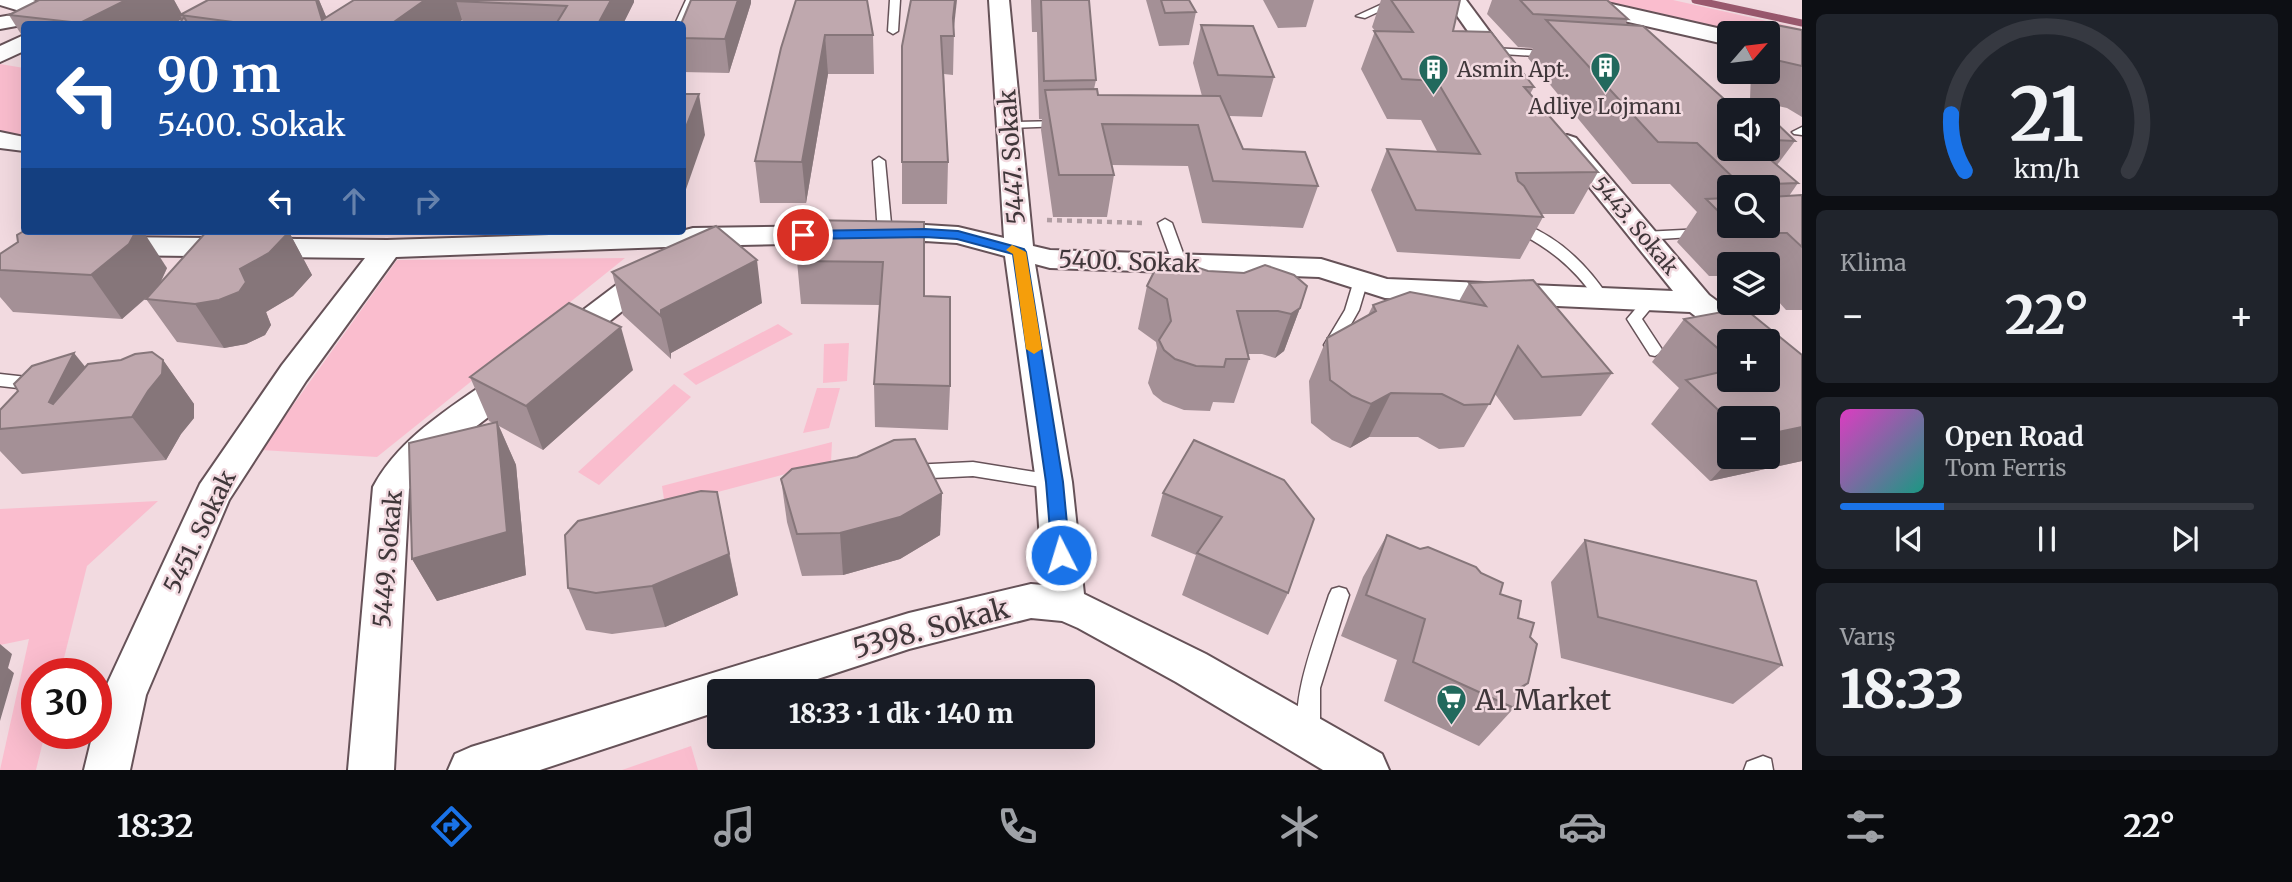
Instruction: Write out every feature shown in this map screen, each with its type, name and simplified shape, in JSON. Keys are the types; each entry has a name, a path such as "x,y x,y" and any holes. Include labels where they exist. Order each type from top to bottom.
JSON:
{"street":[{"path":"8,0 55,19"},
{"name":"5447. Sokak","path":"999,0 1019,252 1054,482 1065,604"},
{"path":"1456,0 1516,82"},
{"path":"1562,0 1717,34"},
{"path":"28,21 55,19 102,4"},
{"path":"0,23 21,21"},
{"path":"0,55 21,44"},
{"name":"5443. Sokak","path":"1550,123 1698,302 1733,329"},
{"path":"0,140 21,144"},
{"name":"5400. Sokak","path":"83,246 387,249 693,237 958,235 1050,259 1080,262 1321,268 1385,288 1649,302 1698,302"},
{"name":"5449. Sokak","path":"370,770 391,487 398,473 414,457 657,269 693,237"},
{"name":"5451. Sokak","path":"107,770 124,695 213,494 294,373 387,249"},
{"name":"5398. Sokak","path":"471,770 909,631 1031,601 1065,604 1092,615 1191,668 1366,770"}],"lane":[{"path":"681,21 691,0"},
{"path":"893,31 895,0"},
{"path":"1361,16 1399,0"},
{"path":"1491,51 1556,55"},
{"path":"1011,125 1070,124"},
{"path":"878,162 885,234"},
{"path":"1504,220 1550,242 1570,256 1602,298"},
{"path":"1165,223 1180,264"},
{"path":"1643,236 1712,233"},
{"path":"1332,345 1352,310 1361,281"},
{"path":"1649,302 1634,319 1655,351"},
{"path":"0,380 41,384"},
{"path":"895,473 973,469 1054,482"},
{"path":"1309,738 1310,688 1339,595"}],"path":[{"path":"1044,209 1046,220 1165,223"}],"shaded area":[{"path":"1601,0 1673,0 1766,21 1717,21 1717,26"},
{"path":"1780,24 1802,29 1802,46 1780,41"},
{"path":"0,64 21,68 21,136 0,132"},
{"path":"625,258 377,457 261,450 397,260"},
{"path":"778,324 793,334 696,385 683,374"},
{"path":"849,343 847,381 823,383 824,344"},
{"path":"674,384 691,397 599,485 578,472"},
{"path":"817,388 840,388 829,428 803,433"},
{"path":"832,442 831,462 665,506 662,486"},
{"path":"158,501 87,566 64,658 25,658 29,639 0,645 0,509"},
{"path":"21,675 21,749 41,749 36,770 0,770"},
{"path":"691,746 698,770 622,770"}],"building":[{"path":"39,0 126,0 84,21 9,15"},
{"path":"208,0 316,0 322,20 354,0 425,0 395,21 225,21 180,15"},
{"path":"611,0 600,21 558,21 567,6 456,1"},
{"path":"691,0 738,0 725,39 686,38 686,21 682,21"},
{"path":"796,0 867,0 873,35 825,35 802,162 755,161 781,48"},
{"path":"911,0 955,0 954,36 941,36 948,162 902,162 902,46"},
{"path":"1041,0 1089,0 1096,80 1044,81"},
{"path":"1161,0 1189,0 1196,12 1165,13"},
{"path":"1391,0 1460,0 1453,31 1491,32 1534,87 1524,87 1598,172 1516,173 1518,181 1543,217 1416,210 1387,149 1480,154 1437,81 1402,79 1374,31 1413,32"},
{"path":"1520,0 1607,0 1628,19 1533,14"},
{"path":"1546,20 1643,26 1723,98 1717,98 1717,161 1772,161 1798,183 1780,184 1780,175 1731,175 1697,143 1658,142"},
{"path":"1201,25 1253,26 1274,77 1218,75"},
{"path":"1780,26 1802,30 1802,66 1780,61"},
{"path":"1097,89 1098,95 1220,96 1243,149 1305,152 1318,186 1213,181 1198,125 1102,124 1114,175 1059,175 1045,90"},
{"path":"686,94 699,94 686,127"},
{"path":"1780,127 1795,141 1780,140"},
{"path":"1802,195 1802,247 1787,233 1780,233 1780,196"},
{"path":"1706,199 1717,199 1717,210"},
{"path":"804,220 924,222 924,296 950,297 950,386 874,384 883,262 797,261"},
{"path":"716,226 757,260 661,310 661,316 612,272"},
{"path":"21,233 21,235 134,235 129,244 91,275 0,270 0,254 18,242 17,235"},
{"path":"203,235 286,235 269,253 240,269 246,282 239,292 219,300 195,304 146,299"},
{"path":"1165,265 1190,265 1208,271 1244,273 1265,265 1294,275 1307,286 1300,308 1291,314 1278,311 1237,311 1249,359 1226,359 1224,367 1196,366 1175,359 1164,350 1159,340 1171,321 1167,299 1147,286 1154,272"},
{"path":"1533,280 1612,373 1542,377 1518,346 1490,404 1464,405 1442,394 1391,393 1371,404 1352,396 1330,380 1327,338 1376,311 1373,305 1410,292 1486,306 1469,283"},
{"path":"569,303 621,327 526,406 470,377"},
{"path":"1717,313 1753,315 1770,329 1717,329 1717,348 1684,319"},
{"path":"1780,337 1802,355 1802,427 1780,432 1780,406 1717,406 1717,409 1686,380 1717,373 1717,392 1780,392"},
{"path":"152,352 163,360 162,374 132,417 0,429 0,410 18,391 14,384 32,366 74,353 49,402 53,404 88,364 121,360 135,354"},
{"path":"497,422 507,532 412,559 409,443"},
{"path":"915,439 942,493 900,517 840,533 797,534 781,479 792,469 857,457 894,440"},
{"path":"1194,440 1284,480 1314,519 1288,593 1197,553 1222,517 1163,493"},
{"path":"701,491 717,492 729,554 652,586 596,593 568,588 565,535 578,521"},
{"path":"1387,535 1420,549 1428,547 1476,567 1481,573 1503,583 1500,594 1521,601 1518,618 1534,623 1530,637 1537,644 1528,683 1520,688 1514,708 1413,662 1425,619 1366,595"},
{"path":"1585,540 1756,581 1782,665 1598,617"}],"waterway":[{"path":"1695,0 1802,23"}],"slow traffic":[{"path":"1012,250 1019,252 1034,349"}],"place":[{"name":"Adliye Lojmanı","path":"1605,94"},
{"name":"Asmin Apt.","path":"1434,97"},
{"name":"A1 Market","path":"1452,727"}],"route":[{"path":"803,235 958,235 1019,252 1054,482 1061,555"}]}
